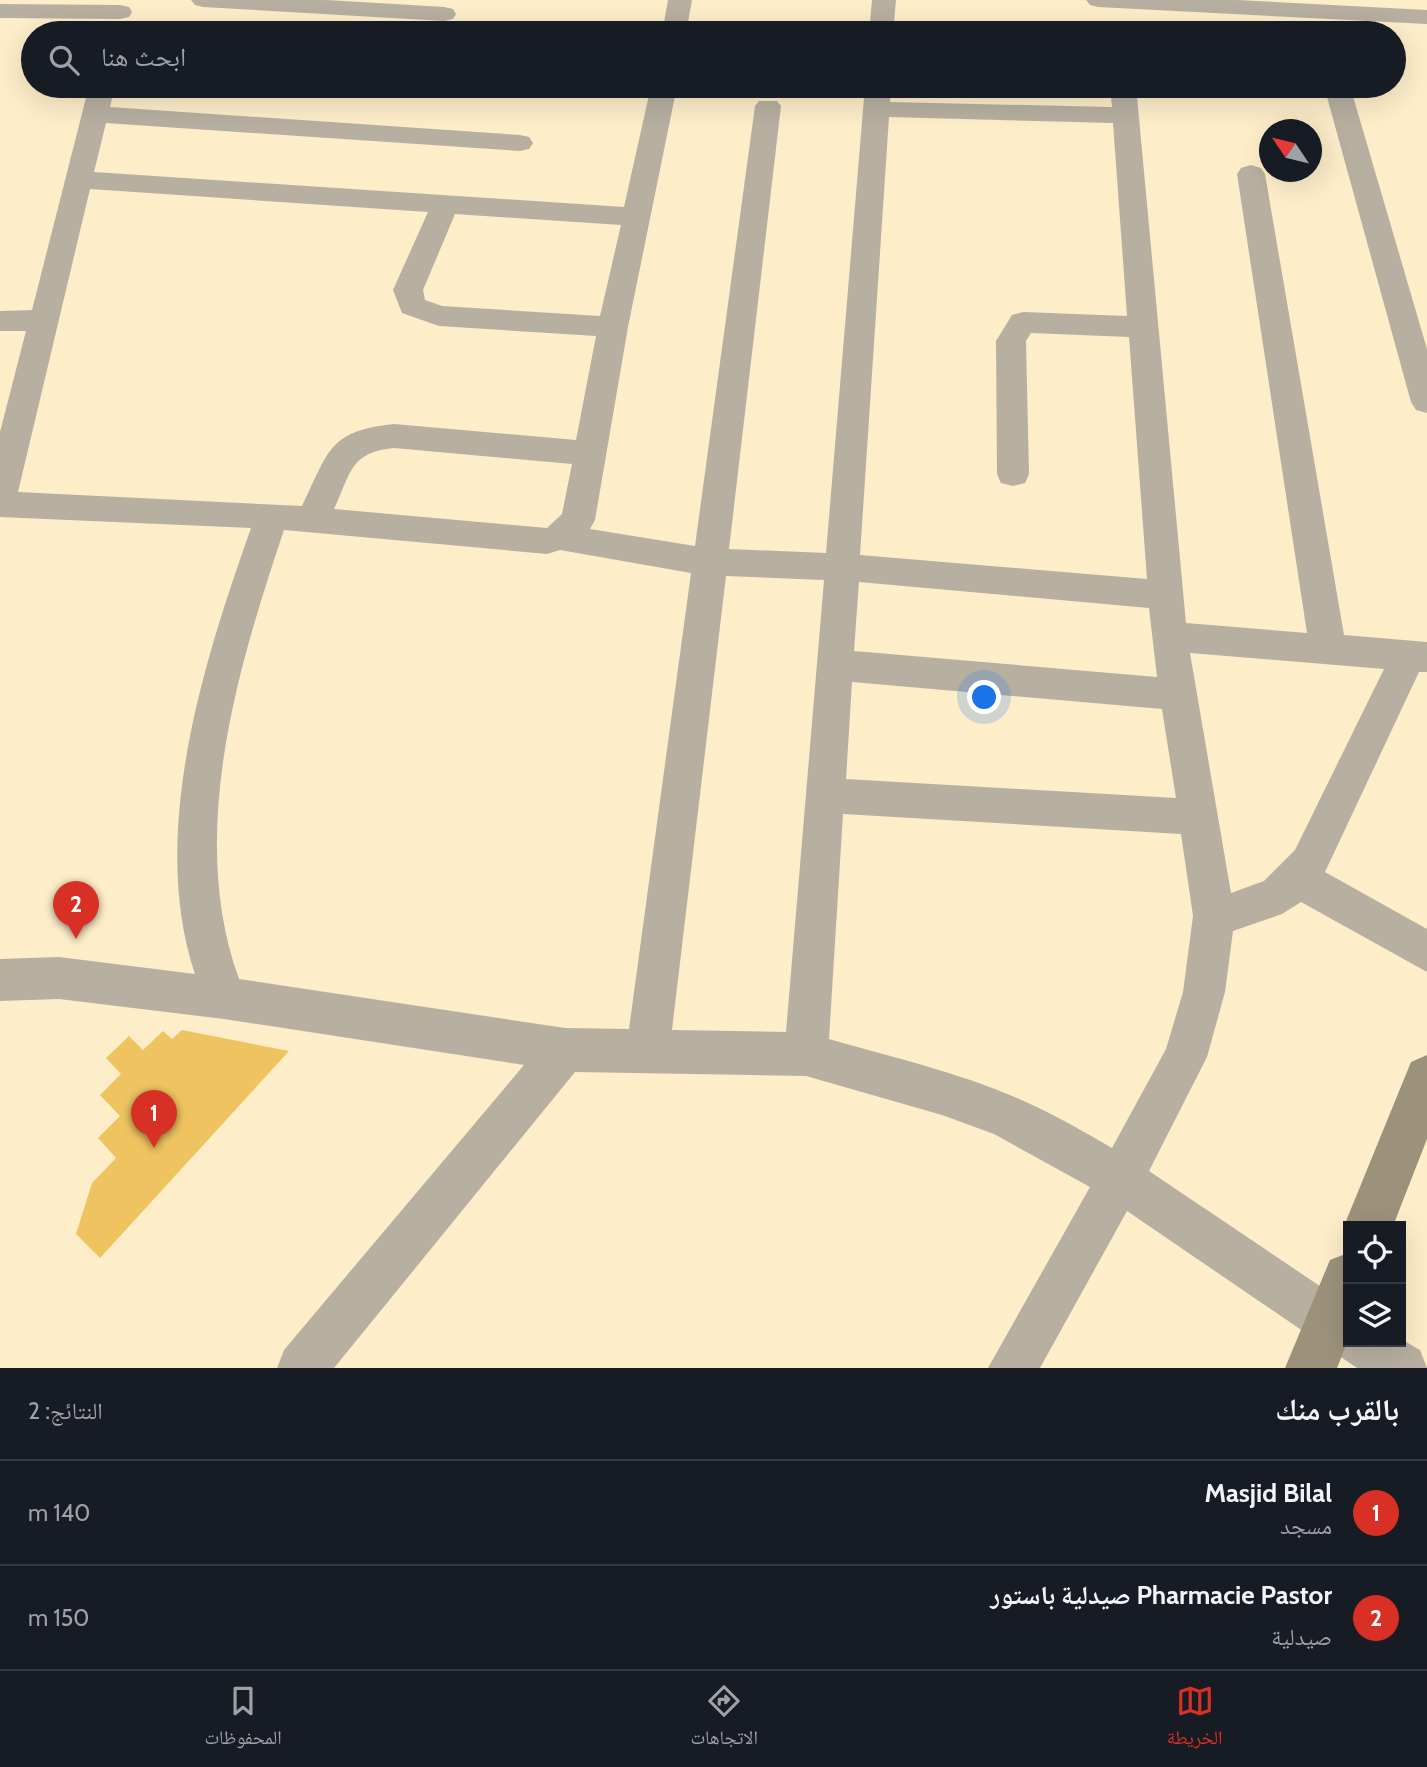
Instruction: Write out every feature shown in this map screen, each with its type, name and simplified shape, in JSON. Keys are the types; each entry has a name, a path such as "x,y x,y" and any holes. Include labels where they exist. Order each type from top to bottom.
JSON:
{"street":[{"path":"203,0 444,14"},
{"path":"676,21 680,0"},
{"path":"882,21 884,0"},
{"path":"1098,0 1116,8 1318,16 1427,17"},
{"path":"0,11 120,15"},
{"path":"0,504 272,516 547,541 560,537 578,520 613,327 662,98"},
{"path":"806,1054 877,98"},
{"path":"959,98 1124,100 1169,637 1214,916 1204,992 1185,1057 1120,1179 1013,1368"},
{"path":"1340,98 1427,402"},
{"path":"0,496 98,100 520,144"},
{"path":"648,1051 768,106"},
{"path":"1251,174 1328,649"},
{"path":"78,180 638,217"},
{"path":"445,204 408,290 412,306 439,316 613,327"},
{"path":"0,321 44,320"},
{"path":"1013,474 1011,341 1023,322 1052,321 1144,327"},
{"path":"312,520 344,453 365,439 394,436 590,453"},
{"path":"224,998 201,921 197,864 203,772 214,705 231,639 272,516"},
{"path":"560,537 710,562 842,566 1167,595"},
{"path":"1169,637 1418,656 1309,863 1298,878 1271,902 1214,916"},
{"path":"835,665 1180,695"},
{"path":"825,796 1199,817"},
{"path":"1298,878 1427,952"},
{"path":"0,980 59,978 224,998 565,1050 806,1054 942,1093 1004,1115 1056,1141 1120,1179 1343,1317"},
{"path":"302,1368 565,1050"},
{"path":"1371,1221 1427,1078"},
{"path":"1311,1368 1343,1324"},
{"path":"1378,1347 1402,1368"}],"building":[{"path":"182,1030 289,1051 100,1258 76,1234 92,1183 116,1158 98,1138 120,1116 100,1095 121,1074 106,1058 129,1036 143,1050 163,1031 172,1039"}],"place":[{"name":"Pharmacie Pastor صيدلية باستور","path":"76,939"},
{"name":"Masjid Bilal","path":"154,1148"}]}
